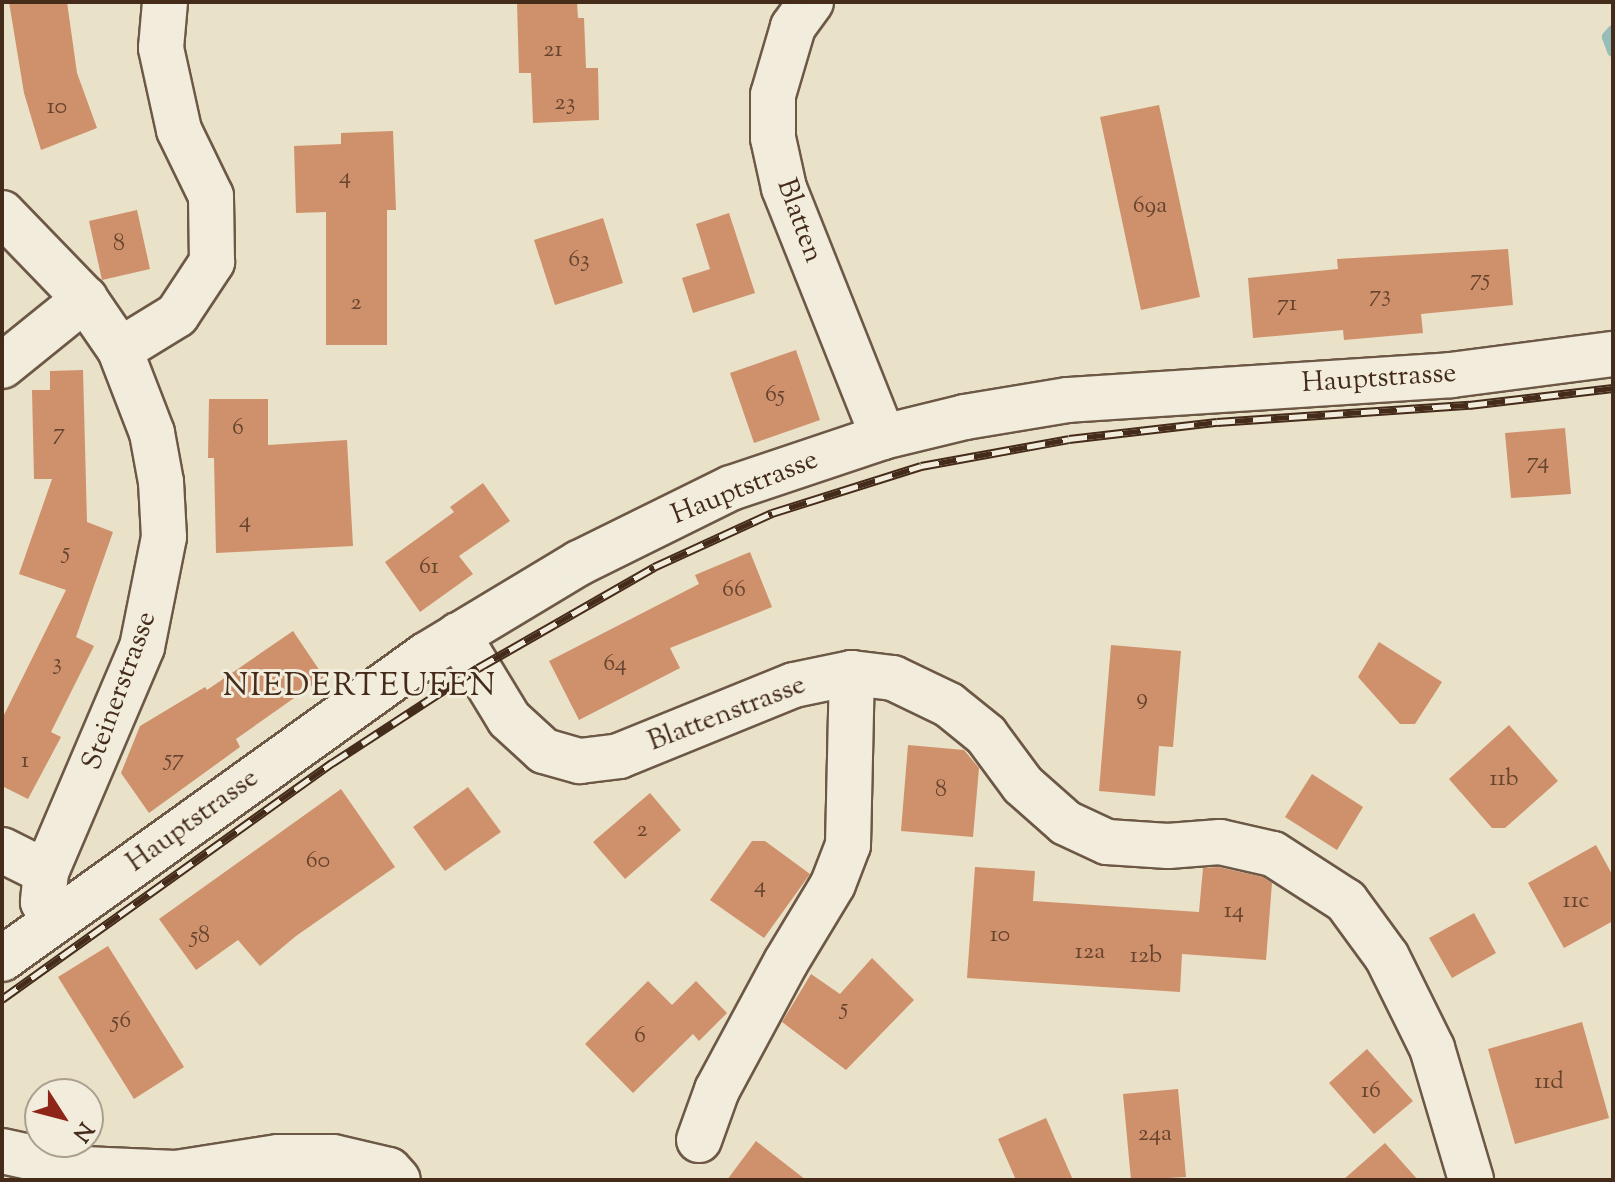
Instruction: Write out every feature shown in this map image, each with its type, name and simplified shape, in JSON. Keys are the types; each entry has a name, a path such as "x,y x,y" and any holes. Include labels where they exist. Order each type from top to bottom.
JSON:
{"street":[{"path":"120,350 177,315 212,262 211,196 179,130 161,48 165,2"},
{"name":"Blatten","path":"811,2 793,27 773,95 773,138 784,188 883,437"},
{"name":"Steinerstrasse","path":"2,213 85,299 120,350 152,433 161,482 164,537 142,647 46,872 43,902 56,920"},
{"path":"2,366 85,299"},
{"name":"Hauptstrasse","path":"2,959 303,741 458,635 579,563 731,488 883,437 965,417 1068,400 1451,375 1613,354"},
{"name":"Blattenstrasse","path":"458,635 509,719 544,751 580,761 619,756 794,685 852,673 893,678 949,705 986,735 1023,785 1066,823 1107,842 1168,846 1220,842 1273,854 1346,901 1387,957 1432,1048 1471,1180"},
{"path":"699,1140 717,1090 786,962 833,884 848,845 852,673"},
{"path":"2,850 46,872"},
{"path":"2,1151 84,1169 176,1173 278,1157 333,1157 389,1170 398,1180"}],"building":[{"path":"9,2 67,2 77,73 97,128 41,150 24,93"},
{"path":"517,2 577,2 578,18 584,18 586,68 598,68 599,120 533,123 531,73 519,73"},
{"path":"1159,105 1200,297 1141,310 1100,117"},
{"path":"393,131 396,210 387,210 387,345 326,345 326,212 296,213 294,146 341,144 341,133"},
{"path":"137,210 150,269 102,280 89,221"},
{"path":"729,213 755,293 693,313 682,278 710,269 696,224"},
{"path":"603,218 623,283 555,305 534,240"},
{"path":"1508,249 1513,305 1421,314 1423,333 1344,340 1343,330 1253,338 1248,278 1338,269 1337,259"},
{"path":"796,350 820,420 754,443 730,373"},
{"path":"83,370 87,522 113,532 76,637 94,646 51,732 61,737 28,799 2,786 2,719 66,590 19,574 52,479 34,479 32,390 50,390 50,371"},
{"path":"209,399 268,399 268,445 347,440 353,546 216,553 214,458 208,458"},
{"path":"1565,428 1571,494 1511,498 1505,433"},
{"path":"483,483 510,521 459,556 473,574 420,612 385,562 454,512 450,507"},
{"path":"750,552 772,607 670,648 680,668 579,720 549,661 699,584 695,575"},
{"path":"293,631 324,677 236,739 240,747 149,813 121,773 140,726 205,687 207,690"},
{"path":"1379,642 1442,682 1415,724 1400,724 1358,677"},
{"path":"1111,645 1181,651 1173,747 1159,746 1155,796 1099,791"},
{"path":"1509,725 1558,781 1505,828 1492,828 1449,779"},
{"path":"908,745 964,750 979,768 973,837 901,831"},
{"path":"1312,774 1363,807 1337,850 1285,817"},
{"path":"468,787 501,832 445,871 413,827"},
{"path":"341,789 395,867 296,936 260,966 238,940 196,970 159,919"},
{"path":"650,793 681,830 625,879 593,842"},
{"path":"752,841 765,841 810,874 764,938 710,900"},
{"path":"1596,845 1613,876 1613,921 1564,948 1528,883"},
{"path":"975,867 1035,871 1033,901 1199,912 1203,868 1218,867 1263,877 1272,883 1266,960 1182,954 1180,992 967,978"},
{"path":"1474,913 1496,953 1452,978 1429,938"},
{"path":"108,946 184,1067 134,1099 58,977"},
{"path":"872,958 914,1000 846,1070 782,1022 811,974 840,994"},
{"path":"648,981 672,1005 696,981 727,1013 699,1041 693,1034 633,1093 585,1044"},
{"path":"1582,1022 1609,1118 1515,1144 1488,1049"},
{"path":"1367,1049 1413,1101 1374,1134 1329,1083"},
{"path":"1178,1089 1186,1177 1131,1180 1123,1094"},
{"path":"1046,1118 1073,1180 1016,1180 998,1139"},
{"path":"756,1141 806,1180 727,1180"},
{"path":"1385,1143 1418,1180 1343,1180"}],"waterway":[{"path":"1613,31 1608,37 1613,51"}],"railway":[{"path":"2,999 332,763 478,668 654,567 772,513 921,466 1069,439 1217,422 1469,405 1613,388"}],"district":[{"name":"NIEDERTEUFEN","path":"360,687"}]}
